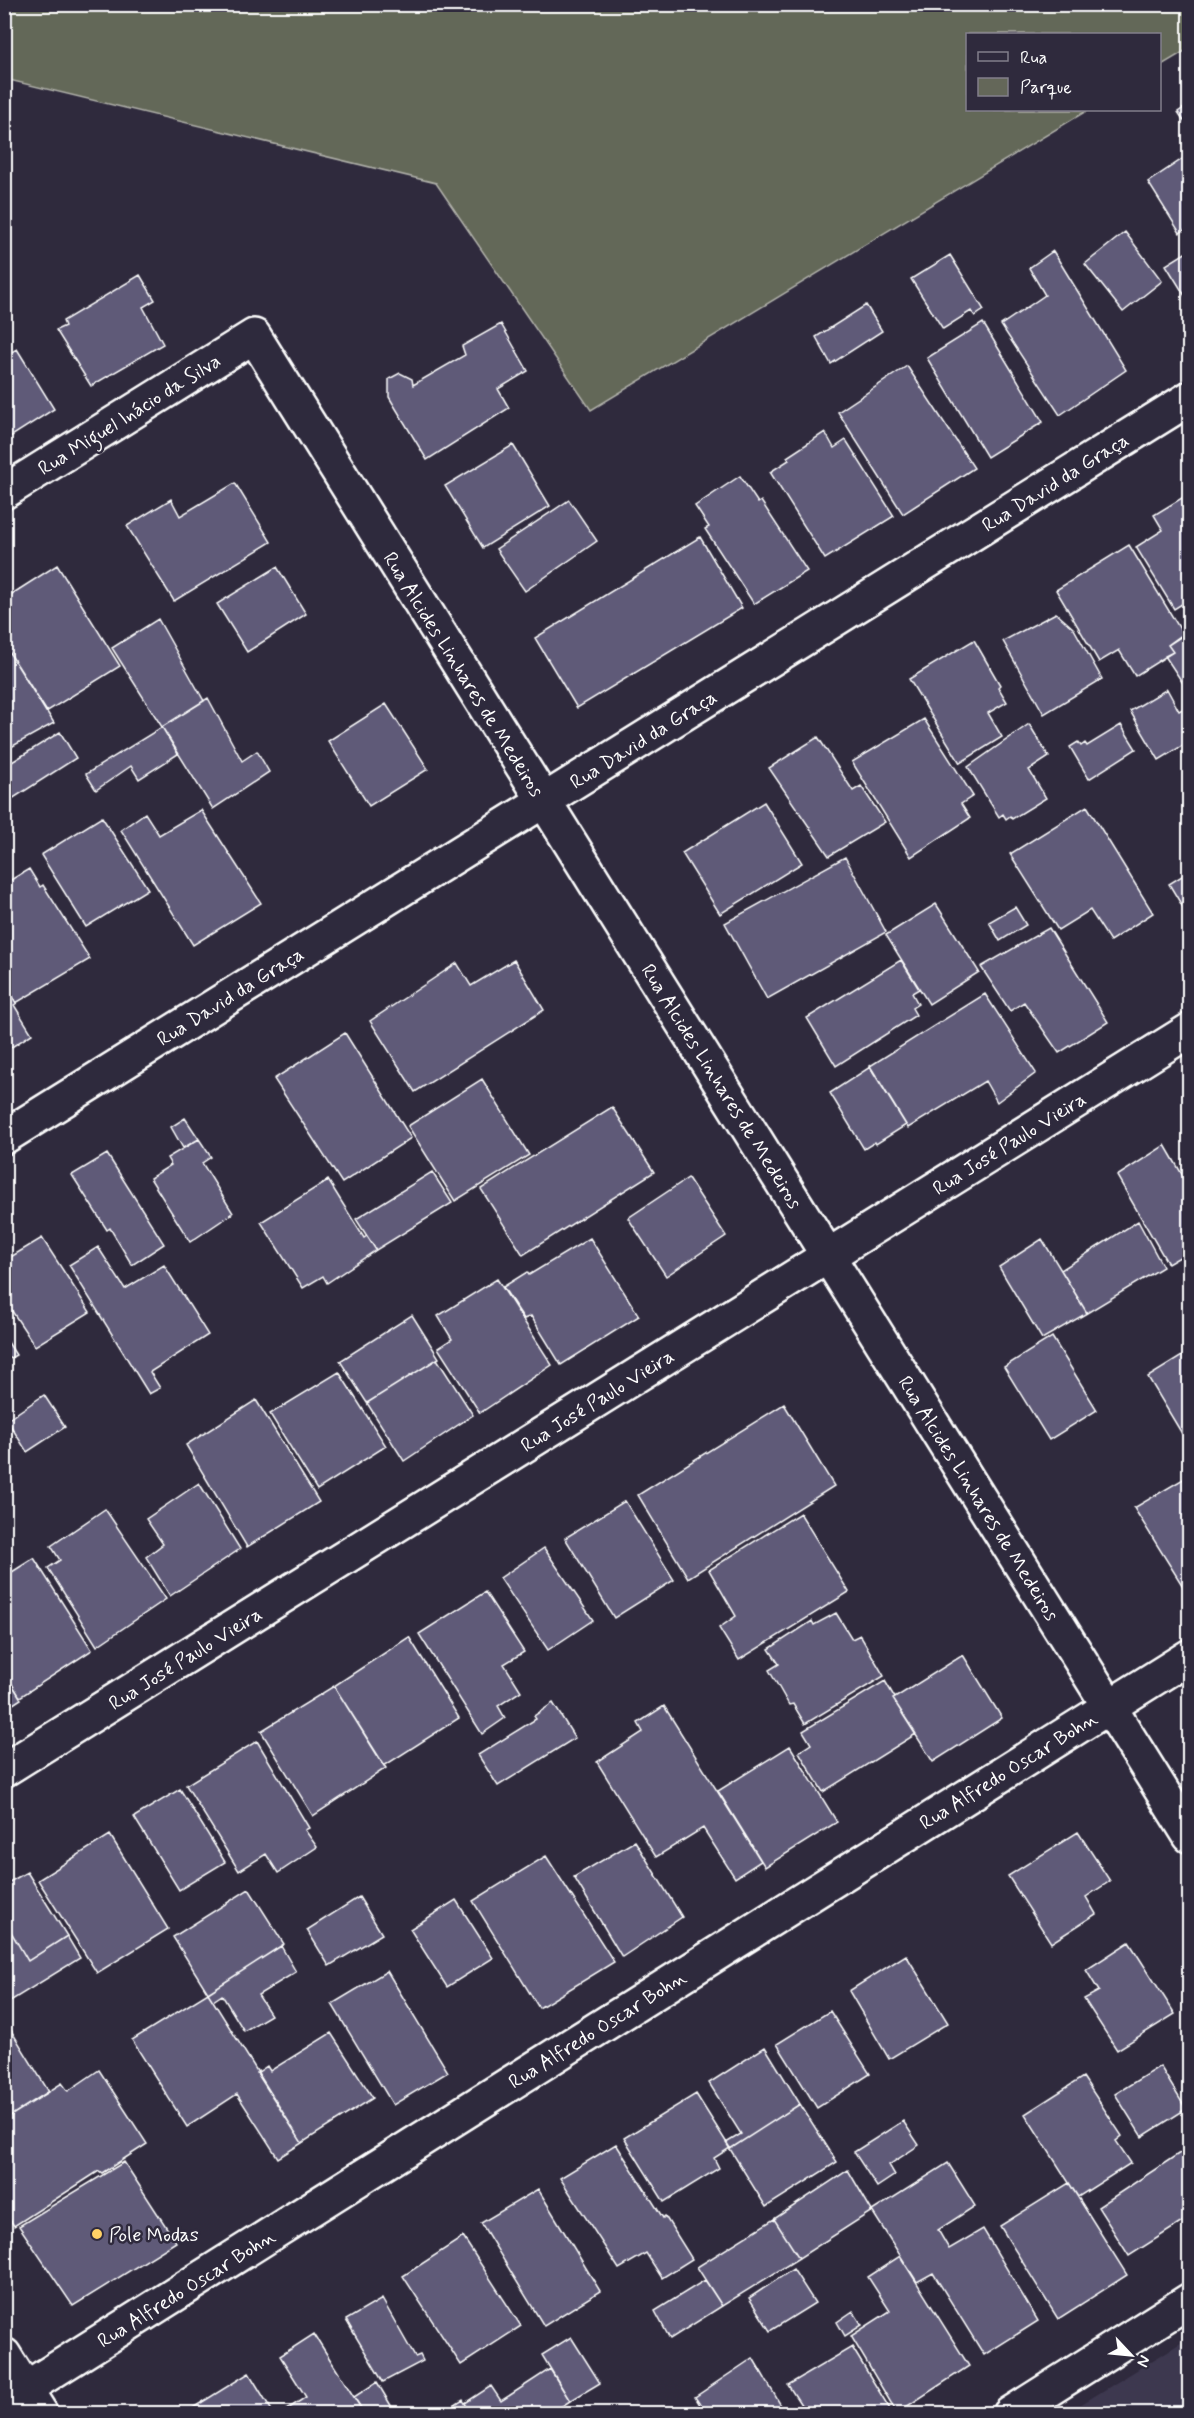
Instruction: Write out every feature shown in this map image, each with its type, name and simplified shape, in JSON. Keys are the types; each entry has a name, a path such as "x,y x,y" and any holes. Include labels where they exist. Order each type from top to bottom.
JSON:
{"street":[{"name":"Rua Miguel Inácio da Silva","path":"4,492 254,336"},
{"name":"Rua Alcides Linhares de Medeiros","path":"254,336 1190,1836"},
{"name":"Rua David da Graça","path":"4,1137 1190,398"},
{"name":"Rua José Paulo Vieira","path":"4,1770 1190,1030"},
{"name":"Rua Alfredo Oscar Bohn","path":"24,2402 1190,1656"},
{"path":"1010,2414 1190,2300"},
{"path":"4,2355 24,2402"}],"shaded area":[{"path":"1189,2338 1189,2413 1067,2413"}],"green space":[{"path":"5,4 1189,4 1190,48 1161,65 1161,33 966,33 966,111 1086,111 591,410 436,183 5,79"}],"building":[{"path":"1190,104 1190,130 1178,112"},
{"path":"1190,154 1190,226 1180,233 1148,182"},
{"path":"1125,232 1162,281 1123,312 1085,264"},
{"path":"1190,250 1190,304 1166,265"},
{"path":"1053,251 1126,370 1060,415 1001,325 1045,295 1029,268"},
{"path":"950,255 984,310 975,316 971,311 943,329 911,279"},
{"path":"140,275 155,300 143,307 163,344 91,386 56,330 65,326 63,321"},
{"path":"866,305 882,331 831,364 816,337"},
{"path":"983,323 1043,422 987,457 927,358"},
{"path":"501,324 528,371 498,389 509,408 427,460 389,397 389,379 400,373 412,379 413,385 465,355 462,346"},
{"path":"17,349 54,409 4,441 4,356"},
{"path":"907,366 974,468 903,514 838,412"},
{"path":"825,432 834,448 846,440 894,516 825,559 770,472 789,460 787,457"},
{"path":"513,445 550,506 483,548 445,486"},
{"path":"740,476 758,503 761,501 807,571 754,604 705,529 709,527 695,506"},
{"path":"235,483 271,542 174,601 127,526 171,499 180,516"},
{"path":"1190,493 1190,599 1174,609 1136,547 1163,530 1154,515"},
{"path":"569,500 597,541 525,591 496,549"},
{"path":"700,537 742,608 577,708 535,638"},
{"path":"1129,545 1183,634 1168,645 1173,652 1135,676 1119,650 1099,662 1056,590"},
{"path":"57,565 120,666 46,712 4,644 4,599"},
{"path":"277,567 306,614 247,652 217,604"},
{"path":"1056,613 1074,629 1102,679 1044,714 1003,641"},
{"path":"158,619 204,701 162,727 112,648"},
{"path":"1188,632 1190,634 1190,694 1165,656 1173,652 1168,645"},
{"path":"974,640 1000,685 998,687 1007,702 988,713 1002,737 960,763 909,679"},
{"path":"4,644 54,723 4,751"},
{"path":"1167,689 1179,711 1190,705 1190,741 1159,760 1130,711"},
{"path":"208,698 242,761 257,751 269,772 213,809 162,727"},
{"path":"386,704 428,769 369,806 328,741"},
{"path":"924,719 973,796 961,804 970,818 911,857 852,762"},
{"path":"1029,724 1049,757 1029,770 1046,798 1012,819 1010,816 1006,819 1003,814 999,817 968,767"},
{"path":"1121,725 1136,749 1089,779 1070,747 1078,742 1081,746 1085,743 1087,746"},
{"path":"162,727 178,754 139,779 131,766 96,790 86,774"},
{"path":"60,732 76,758 12,799 4,787 4,767"},
{"path":"818,737 853,791 861,786 885,822 829,856 769,768"},
{"path":"764,802 802,863 720,914 682,853"},
{"path":"1087,806 1153,913 1110,941 1090,910 1058,930 1010,854"},
{"path":"201,810 261,903 193,945 121,830 145,813 159,835"},
{"path":"102,817 148,889 86,927 41,855"},
{"path":"845,857 886,932 767,999 725,923"},
{"path":"29,869 40,887 43,885 90,959 16,1003 4,983 4,884"},
{"path":"1190,871 1190,919 1169,884"},
{"path":"936,904 979,972 929,1004 886,935"},
{"path":"1015,907 1026,925 1000,941 989,922"},
{"path":"1049,928 1108,1022 1059,1053 1024,1002 1010,1011 981,967"},
{"path":"514,960 544,1010 415,1092 370,1021 457,963 471,986"},
{"path":"901,960 919,989 912,993 918,1004 912,1008 916,1015 836,1066 807,1018"},
{"path":"4,983 17,1003 14,1005 32,1034 4,1052"},
{"path":"985,994 1036,1073 997,1102 985,1081 908,1128 870,1066"},
{"path":"345,1033 411,1138 342,1183 274,1079"},
{"path":"870,1067 906,1125 864,1149 830,1093"},
{"path":"482,1079 529,1155 455,1201 408,1126"},
{"path":"612,1107 654,1172 523,1255 481,1189"},
{"path":"185,1118 199,1139 183,1148 171,1127"},
{"path":"199,1139 211,1157 202,1163 233,1213 190,1242 150,1178 171,1165 167,1158"},
{"path":"1165,1145 1190,1188 1190,1251 1168,1264 1117,1176"},
{"path":"107,1154 164,1244 132,1265 110,1228 107,1230 72,1175"},
{"path":"432,1172 452,1203 376,1250 356,1219"},
{"path":"688,1178 726,1236 666,1276 628,1218"},
{"path":"328,1180 364,1238 367,1236 376,1250 327,1283 323,1276 303,1288 261,1222"},
{"path":"1138,1221 1163,1267 1087,1313 1061,1270"},
{"path":"42,1238 90,1312 35,1346 4,1299 4,1261"},
{"path":"590,1238 639,1316 561,1365 531,1316 524,1319 503,1287 527,1272 529,1275"},
{"path":"1042,1239 1087,1313 1042,1339 999,1267"},
{"path":"98,1247 125,1289 164,1265 208,1335 150,1372 160,1388 149,1394 69,1265"},
{"path":"497,1279 552,1365 480,1413 438,1348 452,1339 438,1316"},
{"path":"412,1315 439,1358 367,1403 340,1361"},
{"path":"4,1336 16,1355 4,1362"},
{"path":"1052,1337 1097,1410 1049,1440 1004,1367"},
{"path":"1190,1351 1190,1447 1148,1377"},
{"path":"437,1359 473,1415 404,1461 367,1403"},
{"path":"339,1372 386,1446 317,1490 270,1414"},
{"path":"44,1395 65,1427 27,1452 7,1420"},
{"path":"256,1400 319,1502 247,1547 186,1445"},
{"path":"784,1404 834,1486 688,1578 638,1495"},
{"path":"1190,1475 1190,1585 1184,1588 1134,1508"},
{"path":"199,1483 240,1549 170,1596 146,1557 163,1544 146,1519"},
{"path":"625,1501 674,1580 614,1618 565,1538"},
{"path":"105,1509 166,1599 97,1646 48,1568 60,1560 51,1546"},
{"path":"800,1513 849,1592 739,1660 719,1628 736,1616 709,1570"},
{"path":"544,1548 593,1620 548,1650 500,1578"},
{"path":"34,1558 92,1650 20,1697 4,1671 4,1577"},
{"path":"485,1592 524,1652 504,1664 521,1691 498,1706 505,1718 482,1734 419,1634"},
{"path":"836,1613 852,1639 860,1635 884,1676 805,1724 793,1704 789,1705 769,1670 779,1664 769,1649 812,1621 814,1625"},
{"path":"409,1637 459,1718 384,1766 334,1686"},
{"path":"963,1655 1002,1718 933,1762 893,1699"},
{"path":"4,1671 21,1699 4,1710"},
{"path":"885,1681 895,1698 893,1699 916,1734 823,1792 799,1752 811,1744 803,1731"},
{"path":"334,1686 386,1768 313,1816 261,1731"},
{"path":"553,1703 575,1738 498,1786 478,1755 536,1719 534,1716"},
{"path":"664,1706 761,1861 735,1878 703,1828 656,1857 597,1762 643,1732 638,1723"},
{"path":"257,1741 309,1828 305,1830 317,1847 278,1873 266,1854 239,1871 186,1785"},
{"path":"790,1746 837,1822 765,1867 718,1791"},
{"path":"180,1789 225,1862 179,1890 134,1817"},
{"path":"1078,1832 1110,1881 1086,1897 1096,1914 1051,1943 1008,1876"},
{"path":"110,1835 168,1929 97,1973 38,1880"},
{"path":"635,1841 682,1917 622,1957 574,1877"},
{"path":"546,1856 614,1962 539,2008 473,1901"},
{"path":"27,1872 67,1936 28,1961 4,1920 4,1885"},
{"path":"249,1889 284,1944 208,1993 173,1937"},
{"path":"359,1897 382,1934 329,1966 307,1930"},
{"path":"456,1900 493,1958 447,1987 410,1929"},
{"path":"4,1920 28,1961 67,1936 80,1958 4,2005"},
{"path":"1129,1942 1175,2014 1117,2050 1084,1999 1099,1991 1086,1970"},
{"path":"281,1946 296,1972 258,1995 271,2015 244,2031 222,1995 213,2001 208,1993"},
{"path":"906,1955 948,2023 889,2059 849,1991"},
{"path":"387,1971 448,2072 393,2105 332,2004"},
{"path":"208,1993 302,2143 278,2158 237,2094 187,2127 132,2040"},
{"path":"830,2011 870,2074 817,2108 777,2044"},
{"path":"4,2019 49,2092 4,2120"},
{"path":"331,2033 373,2098 302,2143 257,2073 267,2066 270,2071"},
{"path":"765,2047 800,2104 730,2149 726,2143 741,2134 709,2083"},
{"path":"1160,2066 1186,2109 1142,2137 1115,2094"},
{"path":"99,2070 147,2144 102,2173 99,2171 14,2226 4,2211 4,2120 62,2083 68,2091"},
{"path":"1083,2077 1122,2136 1116,2141 1131,2163 1078,2197 1025,2114"},
{"path":"696,2094 730,2148 714,2158 719,2168 664,2202 624,2138"},
{"path":"800,2104 837,2162 766,2207 730,2149"},
{"path":"903,2121 919,2145 889,2165 895,2175 877,2187 854,2152"},
{"path":"616,2144 692,2259 662,2278 646,2253 619,2269 560,2178"},
{"path":"1189,2147 1190,2217 1129,2256 1098,2207"},
{"name":"Pole Modas","path":"124,2162 176,2242 73,2306 19,2226"},
{"path":"948,2163 975,2206 938,2230 949,2249 983,2229 1038,2321 984,2355 933,2273 917,2282 872,2211"},
{"path":"848,2170 872,2211 799,2258 774,2219"},
{"path":"1069,2183 1127,2275 1058,2319 1000,2226"},
{"path":"538,2189 600,2291 544,2326 481,2223"},
{"path":"774,2219 799,2258 722,2306 697,2267"},
{"path":"463,2237 521,2326 461,2365 403,2276"},
{"path":"900,2256 969,2366 897,2413 851,2336 890,2311 868,2277"},
{"path":"793,2269 815,2303 770,2331 749,2298"},
{"path":"705,2280 722,2306 670,2339 655,2311"},
{"path":"382,2299 415,2357 420,2355 423,2361 383,2382 346,2320"},
{"path":"853,2311 862,2325 845,2336 837,2322"},
{"path":"314,2334 363,2414 280,2414 306,2397 280,2356"},
{"path":"571,2337 600,2383 570,2401 542,2355"},
{"path":"852,2347 893,2414 807,2414 788,2385"},
{"path":"753,2358 786,2414 706,2414 695,2397"},
{"path":"550,2369 570,2401 550,2414 471,2414 465,2403 491,2386 501,2401"},
{"path":"249,2373 274,2414 183,2414"},
{"path":"377,2382 396,2414 365,2414 354,2397"},
{"path":"463,2400 471,2414 441,2414"}],"place":[{"name":"Pole Modas","path":"97,2234"}]}
